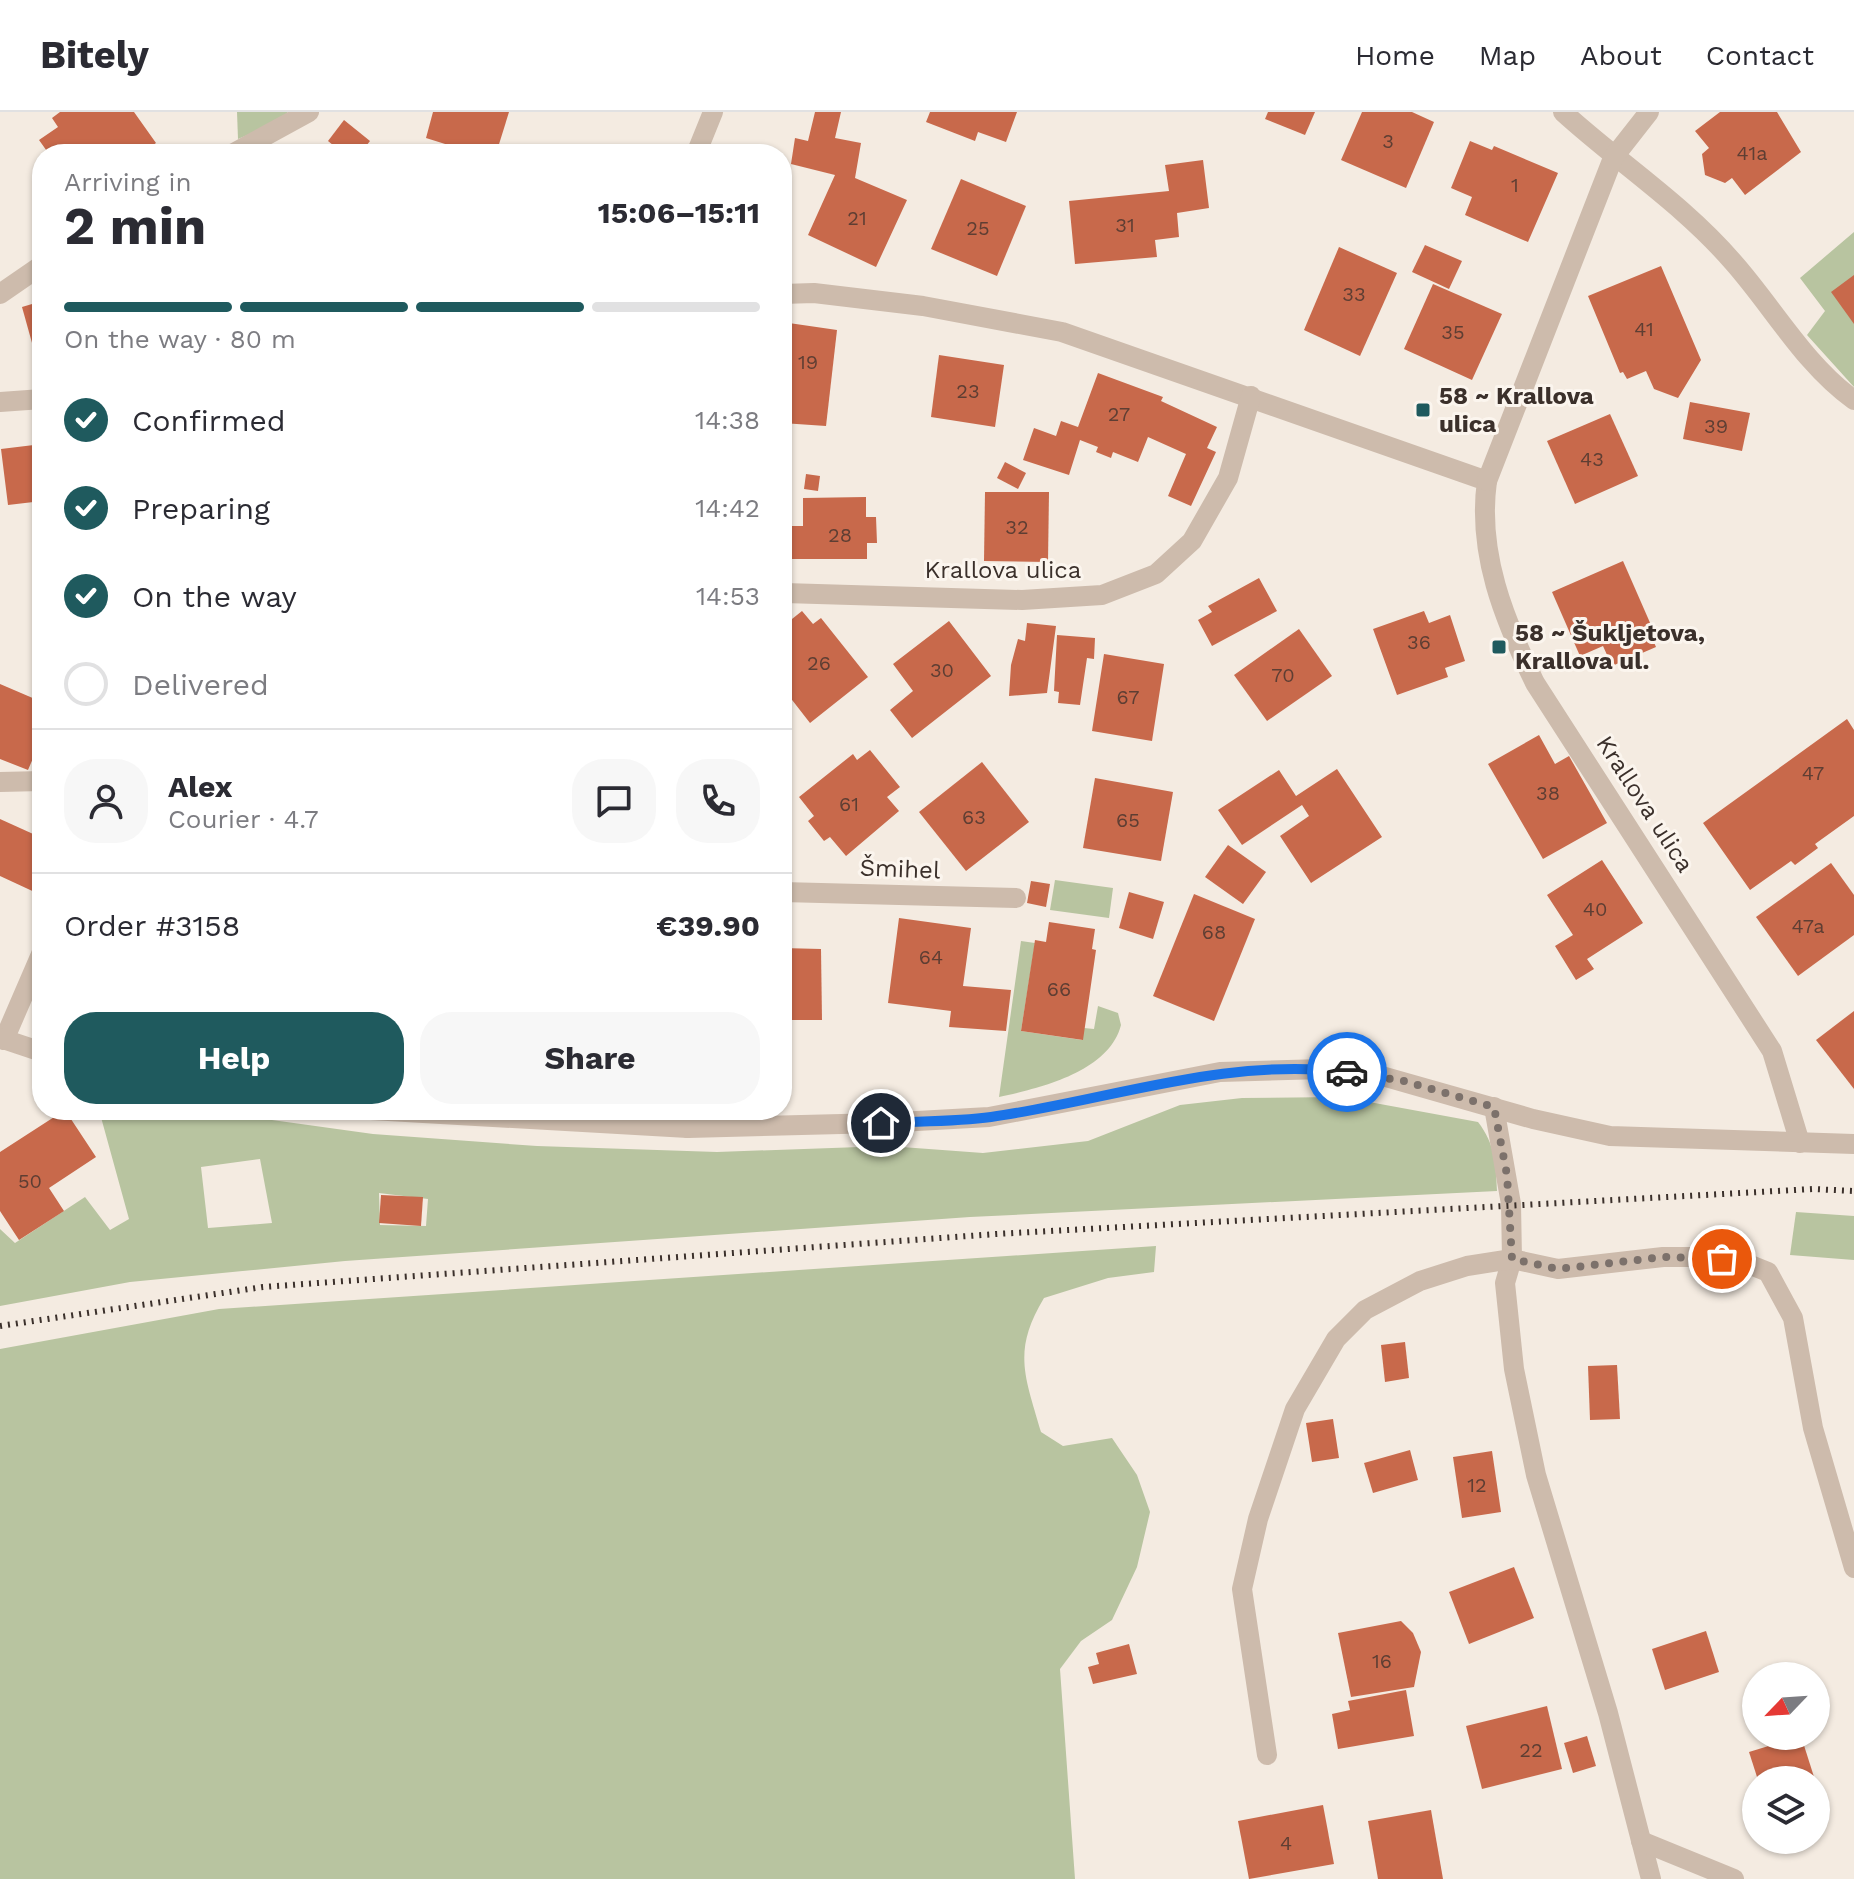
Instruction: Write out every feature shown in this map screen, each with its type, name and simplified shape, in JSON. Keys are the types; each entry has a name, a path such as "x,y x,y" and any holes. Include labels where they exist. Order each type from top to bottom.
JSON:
{"street":[{"path":"250,144 309,112"},
{"path":"700,144 713,112"},
{"path":"1563,112 1613,158 1678,205 1735,263 1778,322 1854,400"},
{"name":"Krallova ulica","path":"1649,112 1613,158 1487,481 1483,510 1489,565 1508,628 1535,683 1772,1051 1800,1143"},
{"path":"0,294 32,272"},
{"path":"792,294 814,293 923,306 1062,332 1487,481"},
{"name":"Krallova ulica","path":"792,593 1022,600 1102,595 1156,574 1192,541 1228,478 1251,396"},
{"path":"0,402 32,400"},
{"path":"0,782 32,781"},
{"name":"Šmihel","path":"792,892 1016,898"},
{"path":"32,974 2,1039 32,1049"},
{"path":"792,1118 989,1117 1220,1072 1323,1069 1382,1076 1610,1136 1854,1144"},
{"path":"1494,1107 1507,1175 1512,1259 1505,1283 1514,1369 1536,1475 1608,1713 1651,1879"},
{"path":"1267,1755 1242,1589 1258,1519 1295,1409 1336,1339 1365,1310 1420,1281 1467,1266 1512,1259 1558,1269 1625,1260 1700,1257 1743,1262 1768,1272 1793,1318 1813,1428 1854,1568"},
{"path":"1641,1841 1734,1879"}],"green space":[{"path":"237,112 288,112 276,123 238,139"},
{"path":"1854,232 1854,387 1807,335 1825,311 1800,278"},
{"path":"1055,880 1113,888 1109,918 1050,910"},
{"path":"1021,941 1035,943 1021,1031 1082,1040 1084,1028 1094,1029 1098,1006 1118,1013 1121,1025 1103,1055 1088,1066 1052,1083 999,1097"},
{"path":"1342,1097 1478,1122 1494,1155 1497,1191 970,1217 345,1261 130,1282 0,1306 0,1229 15,1243 85,1197 110,1230 129,1219 102,1120 273,1120 373,1134 537,1146 717,1152 888,1146 983,1153 1088,1141 1180,1105 1242,1098","holes":["260,1159 272,1223 208,1228 201,1167","379,1193 428,1199 426,1226 380,1225"]},
{"path":"1796,1212 1854,1216 1854,1260 1790,1255"},
{"path":"1156,1246 1154,1272 1108,1278 1044,1298 1028,1333 1025,1349 1026,1379 1041,1432 1063,1446 1112,1438 1137,1475 1150,1512 1137,1567 1112,1620 1081,1641 1060,1669 1075,1879 0,1879 0,1349 219,1309"}],"building":[{"path":"60,112 134,112 156,143 42,144 39,140 58,127 52,118"},
{"path":"433,112 509,112 499,144 445,144 426,138"},
{"path":"815,112 841,112 835,138 861,143 855,178 907,200 876,267 808,235 835,175 792,164 795,138 808,141"},
{"path":"930,112 1017,112 1006,142 978,132 975,141 926,122"},
{"path":"1268,112 1315,112 1305,135 1265,119"},
{"path":"1362,112 1412,112 1434,122 1406,188 1341,160"},
{"path":"1720,112 1777,112 1801,152 1745,195 1732,178 1725,183 1705,175 1702,154 1709,148 1695,131"},
{"path":"344,120 370,141 368,144 332,144 328,141"},
{"path":"1470,141 1492,150 1494,146 1558,173 1528,242 1465,215 1472,197 1451,188"},
{"path":"1203,160 1209,208 1177,213 1179,237 1155,240 1157,257 1075,264 1069,201 1169,191 1165,165"},
{"path":"961,179 1026,206 997,276 931,249"},
{"path":"1425,245 1462,261 1449,289 1412,272"},
{"path":"1339,247 1397,273 1360,356 1304,330"},
{"path":"1661,266 1701,360 1678,398 1654,389 1646,371 1627,379 1623,372 1620,373 1588,296"},
{"path":"1854,275 1854,324 1831,292"},
{"path":"1433,284 1502,314 1472,380 1404,349"},
{"path":"32,304 32,343 22,307"},
{"path":"792,323 837,330 826,426 792,424"},
{"path":"939,355 1004,365 995,427 931,417"},
{"path":"1098,373 1163,397 1161,401 1217,427 1207,448 1216,452 1191,506 1168,496 1186,454 1148,437 1138,462 1113,452 1111,458 1096,452 1098,447 1080,440 1069,475 1023,460 1034,428 1056,436 1061,421 1078,427"},
{"path":"1690,402 1750,413 1742,451 1683,439"},
{"path":"1610,414 1638,476 1575,504 1547,441"},
{"path":"32,445 32,502 8,505 1,449"},
{"path":"1005,462 1026,473 1018,489 997,478"},
{"path":"806,474 820,476 818,491 804,489"},
{"path":"985,492 1049,492 1048,562 984,561"},
{"path":"866,497 866,517 876,517 877,543 867,543 867,559 792,559 792,526 803,526 803,498"},
{"path":"1623,561 1651,625 1647,626 1656,647 1612,666 1603,646 1580,656 1552,592"},
{"path":"1259,578 1277,611 1212,646 1198,620 1212,612 1208,606"},
{"path":"802,611 813,624 821,618 868,677 810,723 792,700 792,619"},
{"path":"1424,611 1429,623 1450,615 1465,661 1445,668 1448,677 1397,695 1373,629"},
{"path":"949,621 991,676 912,738 890,710 913,691 893,664"},
{"path":"1027,623 1056,626 1047,693 1009,696 1011,665 1018,639 1025,641"},
{"path":"1299,629 1332,676 1267,721 1234,675"},
{"path":"1057,635 1095,638 1094,659 1087,658 1080,705 1058,703 1059,692 1054,691"},
{"path":"1104,654 1164,664 1152,741 1092,731"},
{"path":"0,684 32,698 32,761 28,770 0,759"},
{"path":"1847,719 1854,730 1854,816 1815,844 1818,848 1795,865 1791,861 1750,890 1703,823"},
{"path":"1539,735 1555,764 1569,756 1607,823 1543,859 1488,764"},
{"path":"870,750 900,787 887,797 899,811 846,856 830,837 824,841 808,821 814,816 799,797 853,754 857,760"},
{"path":"982,762 1029,822 966,871 919,812"},
{"path":"1337,769 1382,837 1311,883 1280,836 1309,816 1302,805 1242,845 1218,810 1279,770 1296,796"},
{"path":"1095,778 1173,792 1161,861 1083,848"},
{"path":"0,819 32,833 32,891 0,876"},
{"path":"1228,845 1266,872 1243,904 1205,877"},
{"path":"1602,860 1643,923 1587,959 1594,969 1576,980 1555,946 1573,935 1547,895"},
{"path":"1831,863 1854,895 1854,935 1798,976 1756,917"},
{"path":"1031,881 1050,884 1046,907 1027,903"},
{"path":"1129,892 1164,902 1153,939 1119,928"},
{"path":"1194,894 1255,919 1214,1021 1153,996"},
{"path":"899,918 971,928 963,986 1011,990 1006,1031 949,1027 951,1011 888,1003"},
{"path":"1049,922 1095,929 1092,949 1096,950 1083,1040 1021,1031 1035,940 1046,942"},
{"path":"792,948 821,949 822,1020 792,1020"},
{"path":"1854,1011 1854,1089 1816,1040"},
{"path":"50,1120 72,1120 96,1157 49,1188 64,1211 19,1240 0,1211 0,1152"},
{"path":"381,1195 423,1197 421,1226 379,1223"},
{"path":"1405,1342 1409,1378 1385,1382 1381,1345"},
{"path":"1617,1365 1620,1419 1590,1420 1588,1366"},
{"path":"1333,1419 1339,1458 1312,1462 1306,1423"},
{"path":"1410,1450 1418,1480 1373,1493 1364,1463"},
{"path":"1492,1451 1501,1512 1462,1518 1453,1457"},
{"path":"1514,1567 1534,1618 1469,1644 1449,1592"},
{"path":"1401,1621 1413,1633 1421,1652 1414,1687 1351,1697 1338,1633"},
{"path":"1706,1631 1719,1672 1665,1690 1652,1649"},
{"path":"1129,1644 1137,1674 1093,1684 1088,1667 1099,1664 1096,1653"},
{"path":"1406,1690 1414,1736 1338,1749 1332,1714 1350,1710 1348,1701"},
{"path":"1547,1706 1562,1769 1482,1789 1466,1726"},
{"path":"1587,1736 1596,1766 1573,1773 1564,1743"},
{"path":"1805,1750 1811,1766 1754,1766 1749,1752"},
{"path":"1323,1805 1334,1864 1249,1879 1238,1821"},
{"path":"1431,1810 1443,1879 1378,1879 1368,1821"}],"railway":[{"path":"0,1326 263,1287 996,1234 1813,1189 1854,1191"}],"way so far":[{"path":"1347,1072 1404,1081 1494,1107 1511,1204 1512,1259 1558,1269 1663,1257 1722,1259"}],"place":[{"name":"58 ~ Krallova ulica","path":"1423,410"},
{"name":"58 ~ Šukljetova, Krallova ul.","path":"1499,647"}],"route":[{"path":"881,1123 989,1117 1220,1072 1277,1068 1347,1072"}]}
